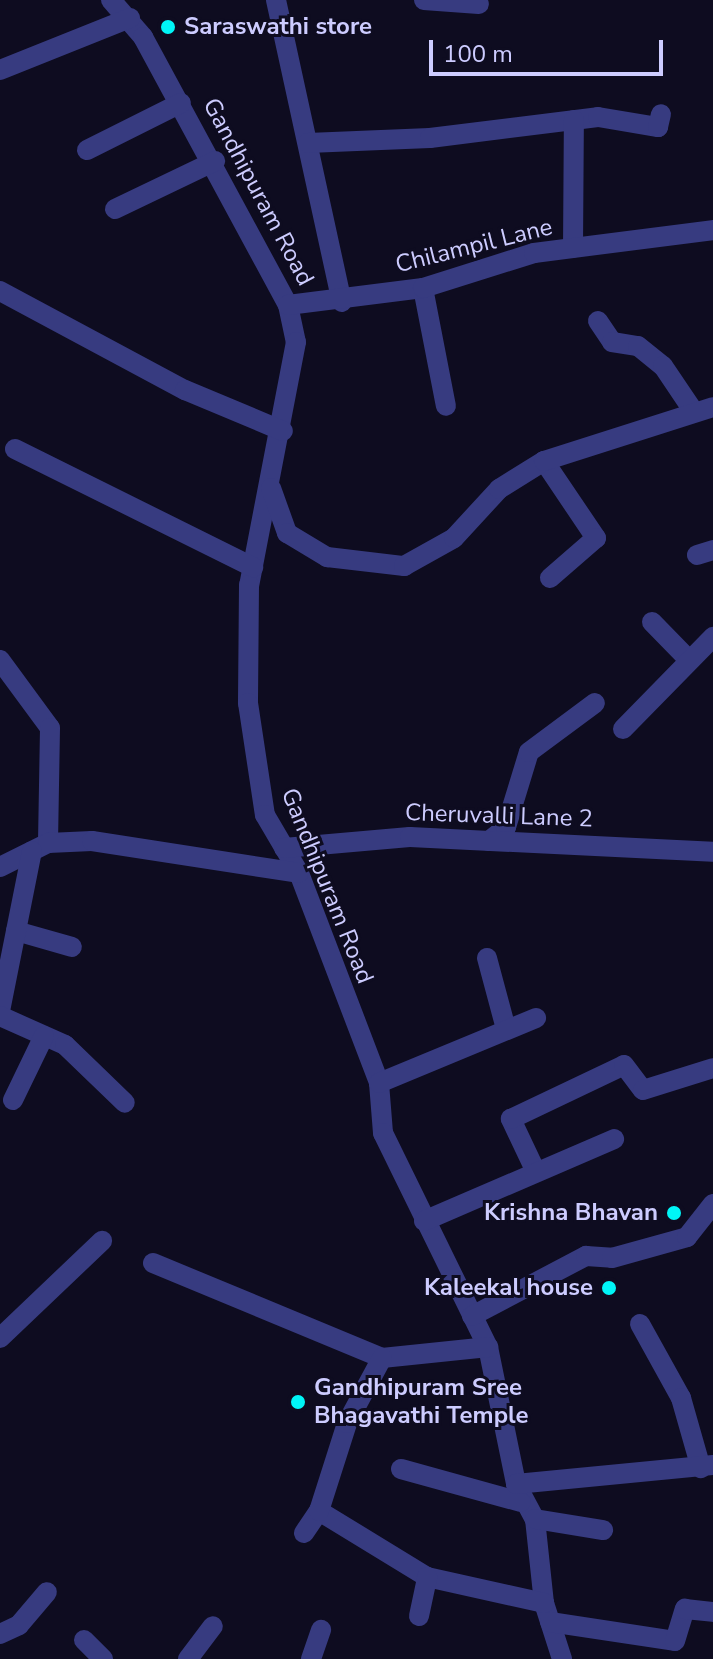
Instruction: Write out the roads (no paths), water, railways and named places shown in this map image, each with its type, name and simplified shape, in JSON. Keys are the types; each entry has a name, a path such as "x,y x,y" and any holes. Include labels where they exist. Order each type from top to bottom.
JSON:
{"street":[{"name":"Gandhipuram Road","path":"111,0 130,18 215,161 288,305 296,342 283,431 253,567 248,703 265,815 299,873 379,1083 383,1133 488,1347 518,1493 535,1519"},
{"path":"276,0 342,302"},
{"path":"424,0 479,4"},
{"path":"0,70 130,18"},
{"path":"87,150 181,103"},
{"path":"308,143 574,120 658,127 661,114"},
{"path":"573,248 574,120"},
{"path":"115,209 215,161"},
{"name":"Chilampil Lane","path":"288,305 342,302 423,288 573,248 713,230"},
{"path":"423,288 446,406"},
{"path":"0,291 185,390 283,431"},
{"path":"271,488 287,533 327,557 404,566 454,538 499,489 544,461 703,410 663,366 638,346 612,342 598,321"},
{"path":"15,449 253,567"},
{"path":"544,461 596,538 550,578"},
{"path":"652,622 687,658"},
{"path":"623,729 687,658 713,637"},
{"path":"0,660 50,728 40,847 16,931 0,1013 89,1063 125,1103"},
{"path":"489,841 506,827 529,752 595,703"},
{"name":"Cheruvalli Lane 2","path":"284,848 410,837 713,852"},
{"path":"0,867 40,847 141,844 299,873"},
{"path":"16,931 72,947"},
{"path":"487,958 506,1029"},
{"path":"379,1083 536,1018"},
{"path":"13,1100 44,1036"},
{"path":"536,1172 511,1119 624,1065 643,1090 713,1068"},
{"path":"424,1221 614,1139"},
{"path":"472,1316 586,1256 612,1258 687,1237 713,1204"},
{"path":"0,1338 102,1241"},
{"path":"153,1263 382,1358 488,1347"},
{"path":"401,1469 518,1493 707,1467 681,1398 640,1324"},
{"path":"304,1533 319,1511 347,1423 382,1358"},
{"path":"319,1511 427,1577 547,1612 675,1641 685,1609 713,1612"},
{"path":"562,1659 547,1612 535,1519 603,1530"},
{"path":"419,1616 427,1577"},
{"path":"0,1634 19,1625 47,1592"},
{"path":"188,1659 213,1626"},
{"path":"311,1659 321,1630"},
{"path":"84,1640 103,1659"}],"place":[{"name":"Saraswathi store","path":"168,27"},
{"name":"Krishna Bhavan","path":"674,1213"},
{"name":"Kaleekal house","path":"609,1288"},
{"name":"Gandhipuram Sree Bhagavathi Temple","path":"298,1402"}]}
